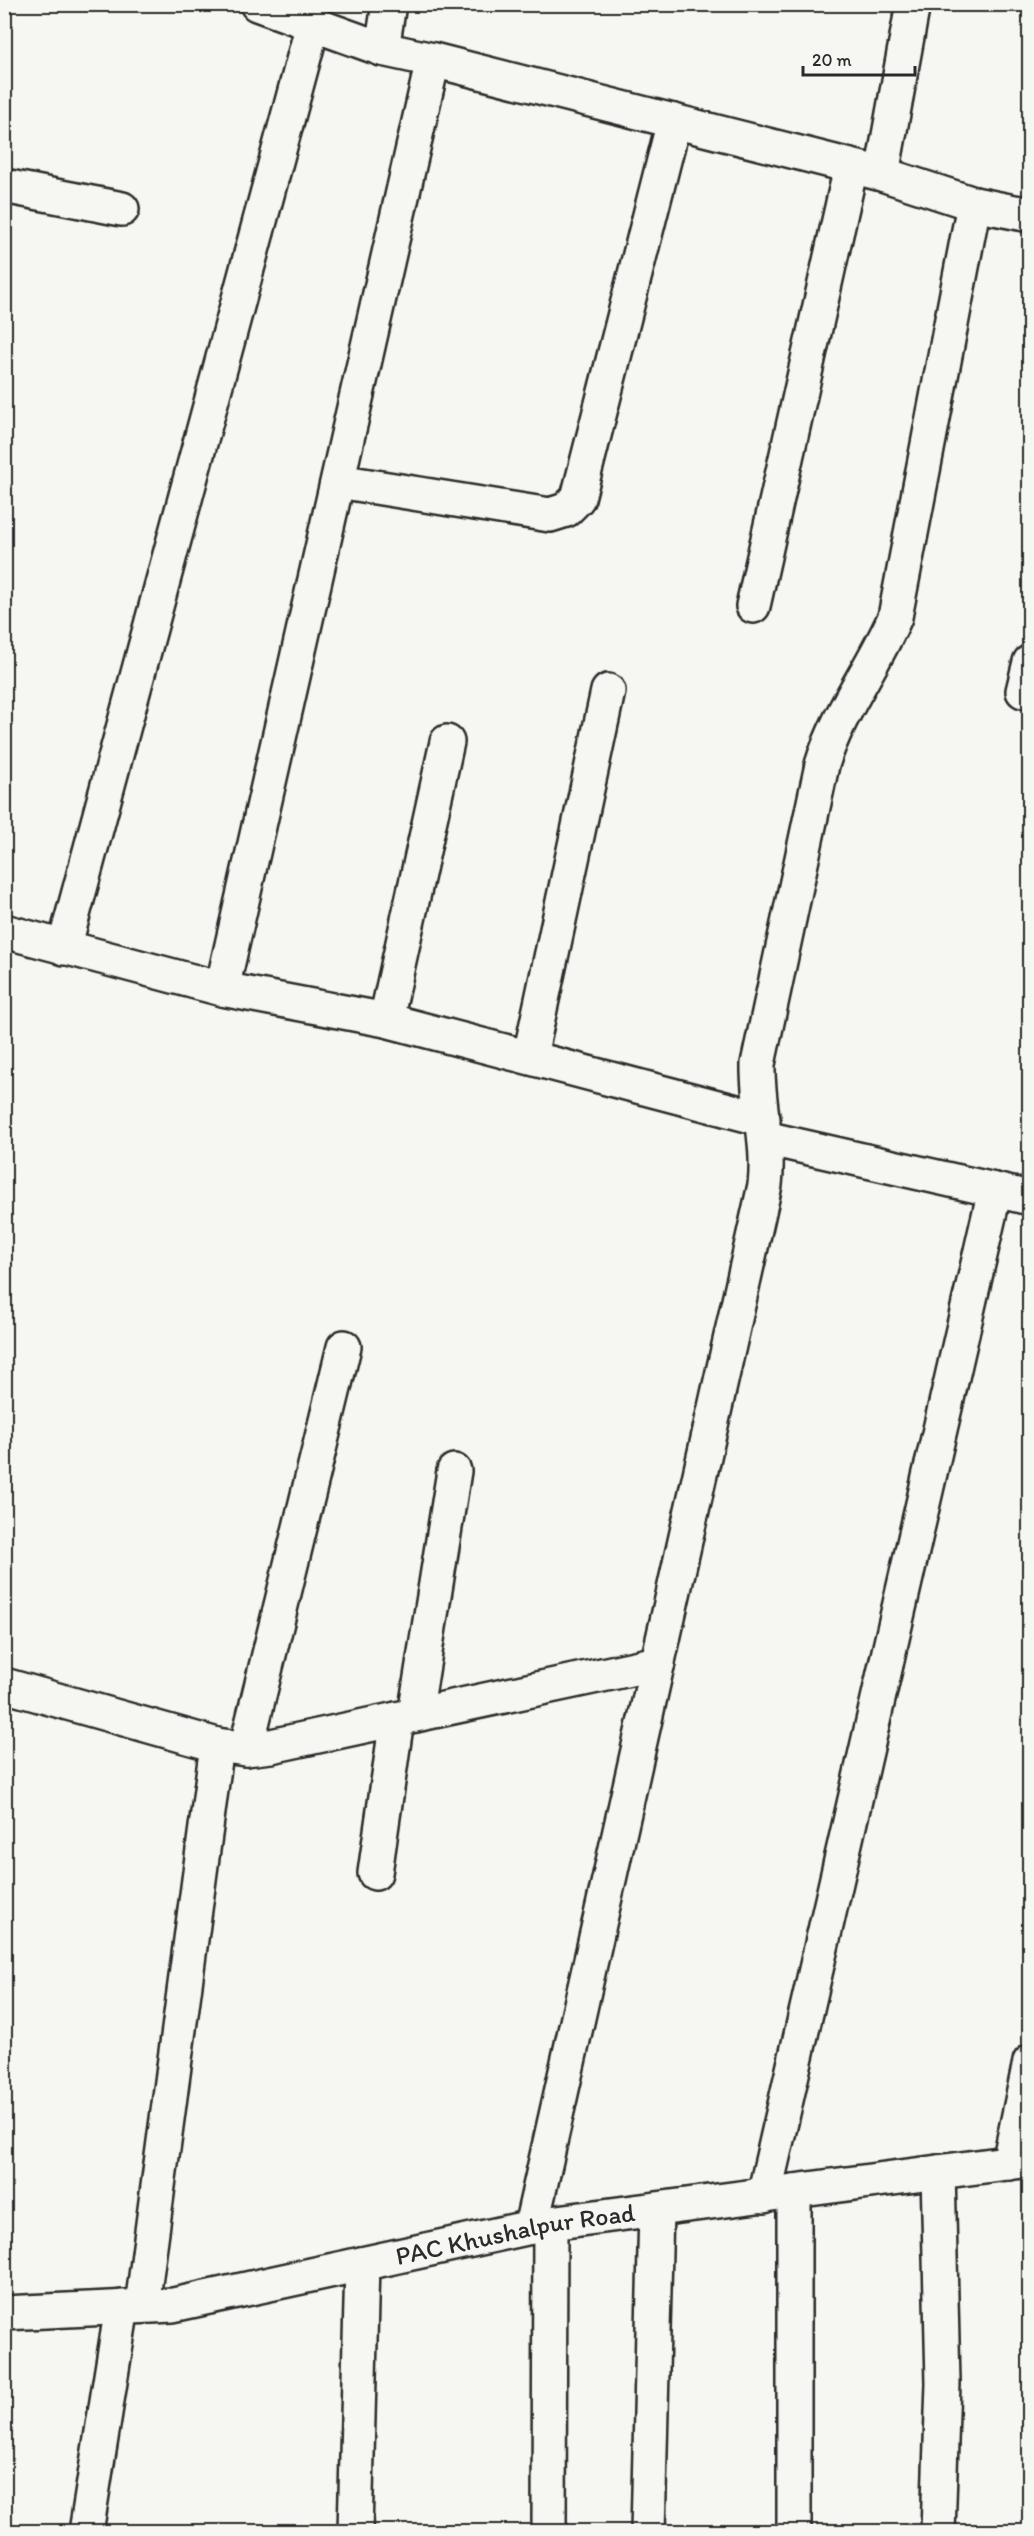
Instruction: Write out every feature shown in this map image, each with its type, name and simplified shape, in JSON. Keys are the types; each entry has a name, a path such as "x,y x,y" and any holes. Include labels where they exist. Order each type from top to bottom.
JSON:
{"street":[{"path":"257,4 382,49 882,174 974,204 1029,215"},
{"path":"382,49 389,4"},
{"path":"882,174 913,4"},
{"path":"64,948 313,24"},
{"path":"222,989 433,60"},
{"path":"338,481 550,515 566,510 578,498 674,121"},
{"path":"753,606 851,167"},
{"path":"4,186 122,209"},
{"path":"549,2532 540,2225 658,1663 765,1185 768,1160 757,1085 758,1064 822,765 831,734 885,641 895,617 974,204"},
{"path":"530,1056 608,692"},
{"path":"386,1020 447,742"},
{"path":"4,931 222,989 386,1020 530,1056 764,1129 1029,1198"},
{"path":"794,2532 779,2194 995,1190"},
{"path":"86,2532 132,2307 231,1747 344,1347"},
{"path":"375,1873 454,1471"},
{"path":"4,1684 231,1747 271,1746 658,1663"},
{"path":"1019,2162 1029,2062"},
{"name":"PAC Khushalpur Road","path":"4,2313 173,2305 540,2225 1019,2162"},
{"path":"938,2172 944,2383 938,2532"},
{"path":"648,2532 656,2210"},
{"path":"355,2532 362,2264"}]}
